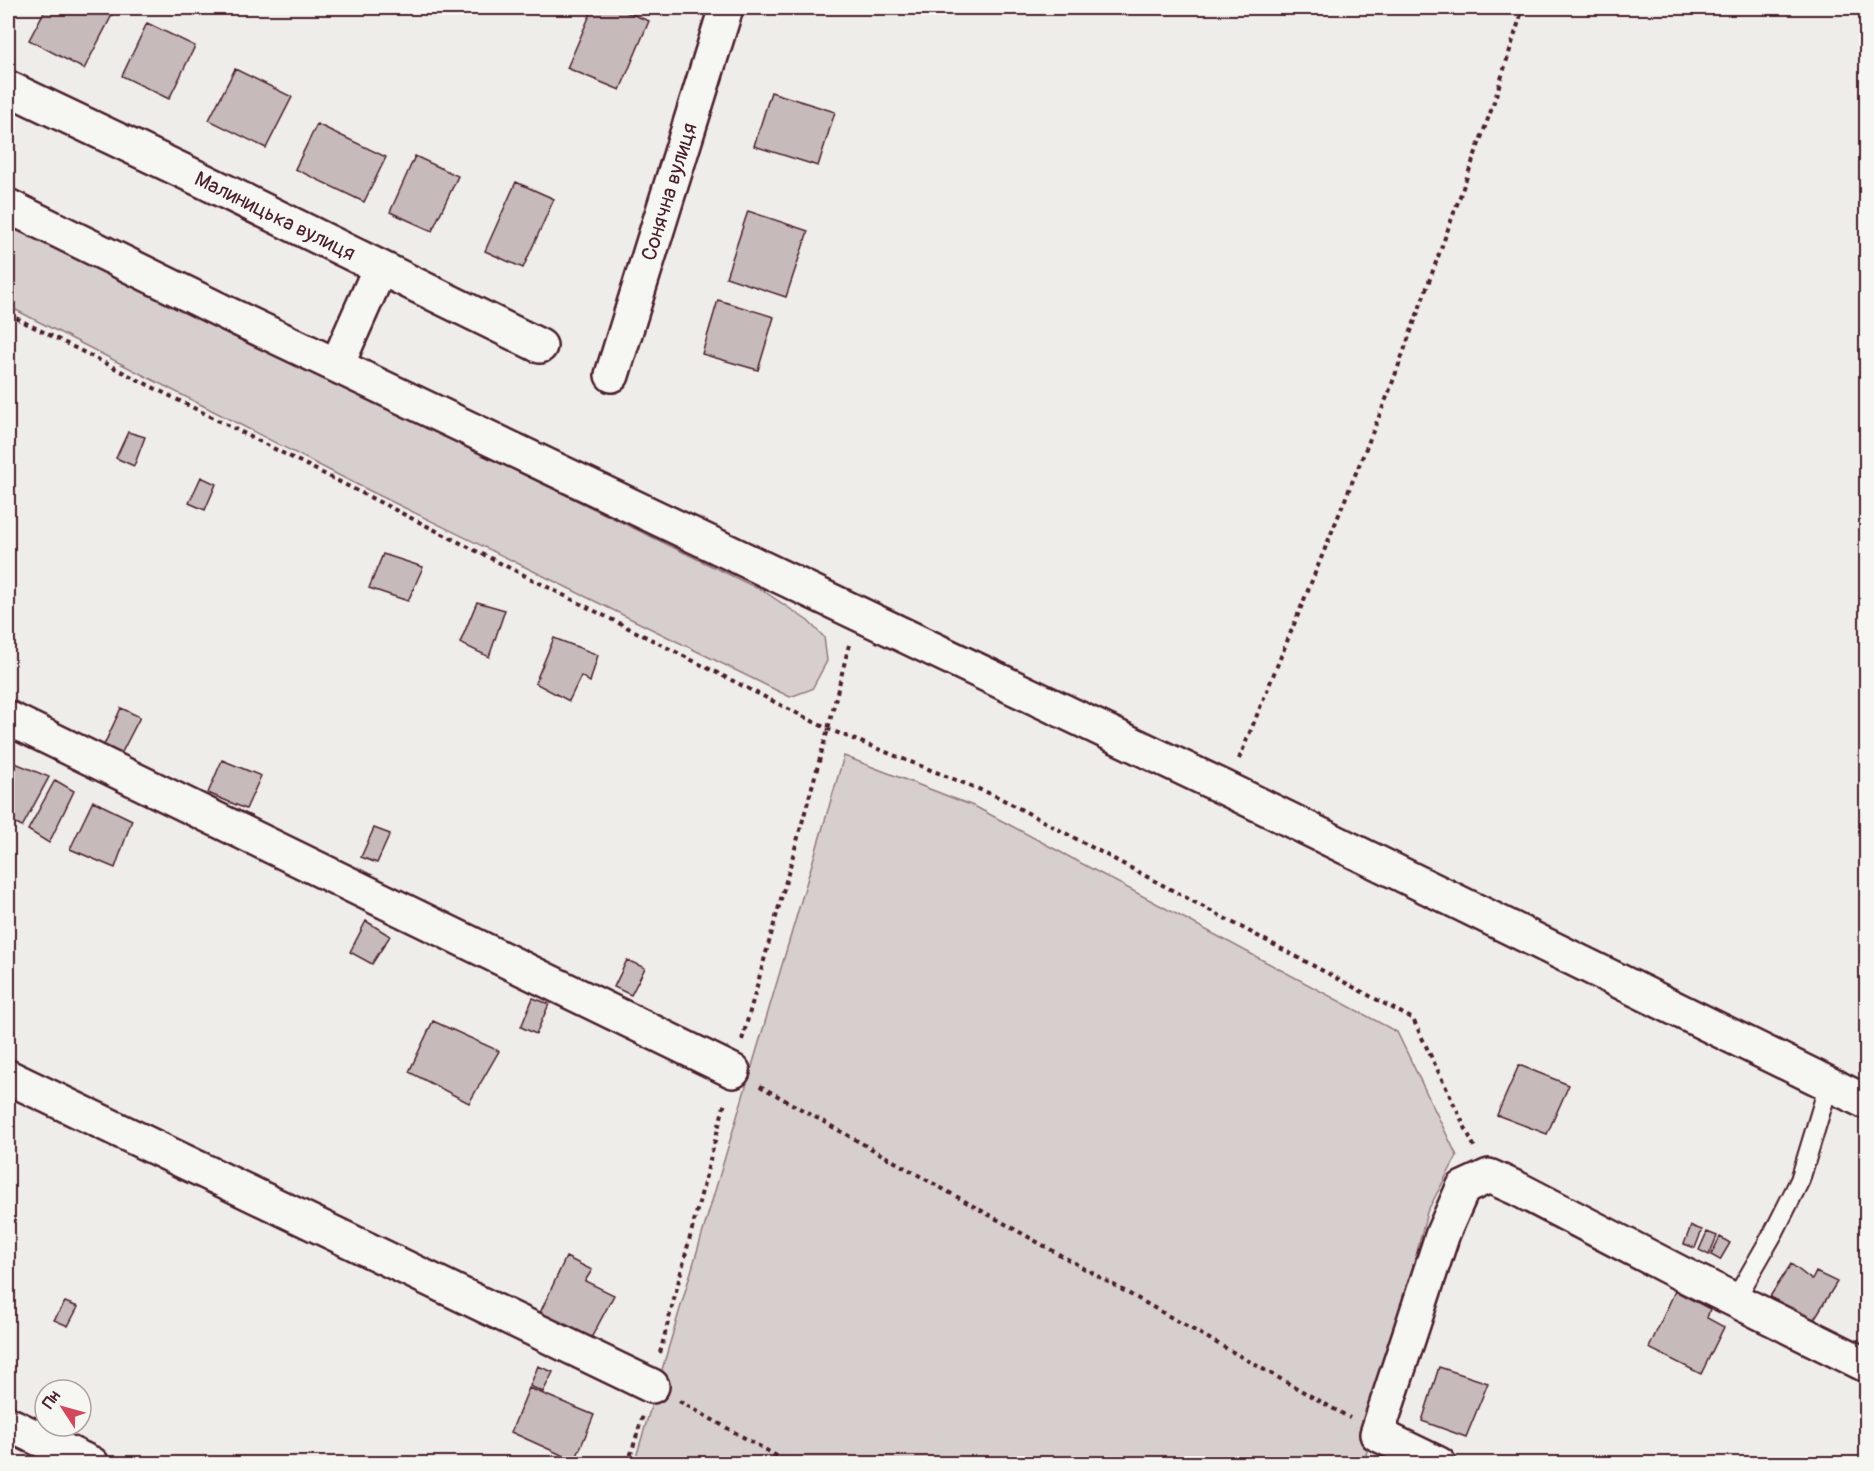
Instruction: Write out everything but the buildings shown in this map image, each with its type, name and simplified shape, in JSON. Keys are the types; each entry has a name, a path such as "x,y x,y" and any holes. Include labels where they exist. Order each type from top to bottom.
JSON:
{"street":[{"name":"Сонячна вулиця","path":"612,375 726,8"},
{"name":"Малиницька вулиця","path":"8,88 204,181 540,346"},
{"path":"8,206 1225,788 1866,1102"},
{"path":"337,365 380,268"},
{"path":"8,718 733,1071"},
{"path":"8,1077 652,1386"},
{"path":"1439,1464 1377,1434 1443,1233 1463,1188 1489,1176 1866,1365"},
{"path":"8,1424 92,1464"}],"lane":[{"path":"1735,1300 1774,1232 1800,1180 1830,1084"}],"path":[{"path":"1225,788 1243,752 1389,392 1493,105 1523,8"},
{"path":"8,314 828,729 996,796 1413,1019 1489,1176"},
{"path":"733,1071 1377,1434"},
{"path":"652,1386 791,1464"}],"shaded area":[{"path":"8,224 765,592 808,621 824,637 827,661 812,689 790,697 356,484 8,306"},
{"path":"844,756 976,807 1397,1032 1457,1156 1427,1212 1364,1463 634,1464"}]}
